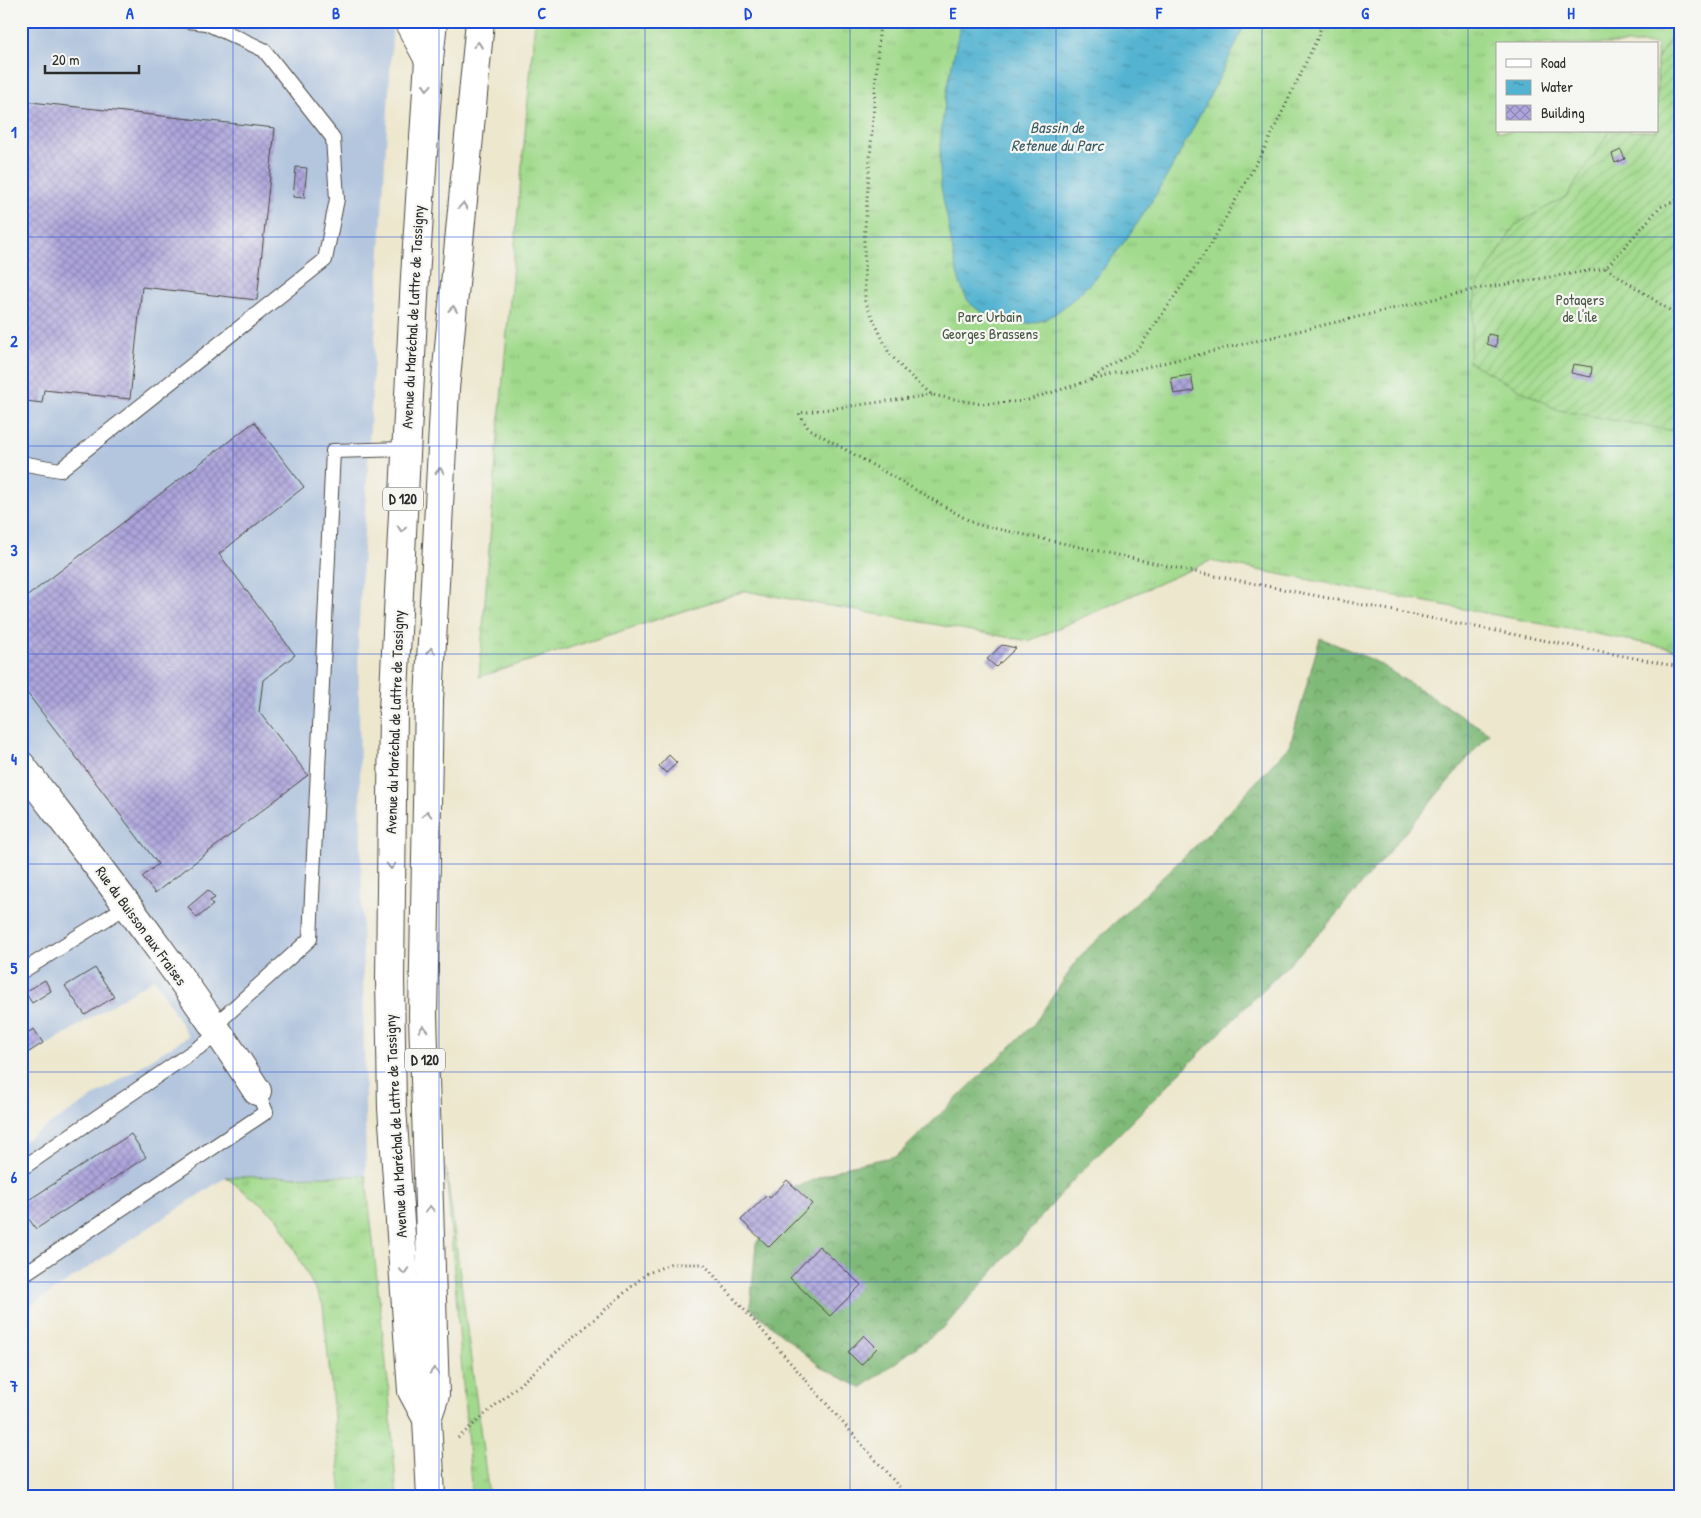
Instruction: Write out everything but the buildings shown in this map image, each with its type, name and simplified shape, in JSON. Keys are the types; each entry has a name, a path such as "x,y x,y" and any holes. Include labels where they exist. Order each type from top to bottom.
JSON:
{"main road":[{"path":"408,21 429,60"},
{"name":"Avenue du Maréchal de Lattre de Tassigny","path":"427,1419 412,1391 392,1108 390,978 392,711 414,277 433,21"},
{"name":"Avenue du Maréchal de Lattre de Tassigny","path":"431,1497 427,1419 435,1395 423,1016 429,700 444,389 480,21"},
{"name":"Rue du Buisson aux Fraises","path":"21,765 217,1029 257,1091"}],"lane":[{"path":"21,463 60,470 325,260 338,198 333,138 264,50 206,23 188,21"},
{"path":"21,1168 217,1029 310,939 333,451 406,449"},
{"path":"21,972 127,906"},
{"path":"21,1276 266,1112 257,1091"}],"path":[{"path":"880,21 864,241 865,301 888,353 932,395"},
{"path":"1088,380 1138,349 1211,244 1267,144 1317,39 1323,21"},
{"path":"1680,199 1660,207 1606,268 1476,289 1088,380 1025,401 981,404 932,395 799,413 808,428 975,524 1200,573 1680,667"},
{"path":"1606,268 1680,316"},
{"path":"456,1430 456,1440 646,1274 670,1264 704,1264 908,1497"}],"shaded area":[{"path":"21,21 393,21 358,639 366,1176 226,1177 21,1312 21,1143 188,1036 155,978 21,1061"}],"green space":[{"name":"Parc Urbain Georges Brassens","path":"535,21 1680,21 1680,650 1210,561 1029,641 745,591 479,677 500,411"},
{"name":"Potagers de l'île","path":"1680,25 1680,432 1558,410 1469,362 1476,289 1515,225 1567,196 1609,132 1658,132 1658,58"},
{"path":"1320,638 1373,660 1489,733 1322,931 1077,1176 945,1326 861,1388 821,1367 750,1308 756,1244 788,1190 848,1166 897,1156 1034,1024 1080,956 1212,830 1290,745"},
{"path":"446,1168 489,1497 472,1497"},
{"path":"366,1176 388,1382 397,1497 342,1497 323,1305 279,1219 226,1177"}],"water":[{"name":"Bassin de Retenue du Parc","path":"961,21 1246,21 1225,67 1156,195 1119,250 1076,297 1053,315 1032,323 1024,324 1002,321 977,309 967,299 957,271 941,186 940,145 945,103"}]}
